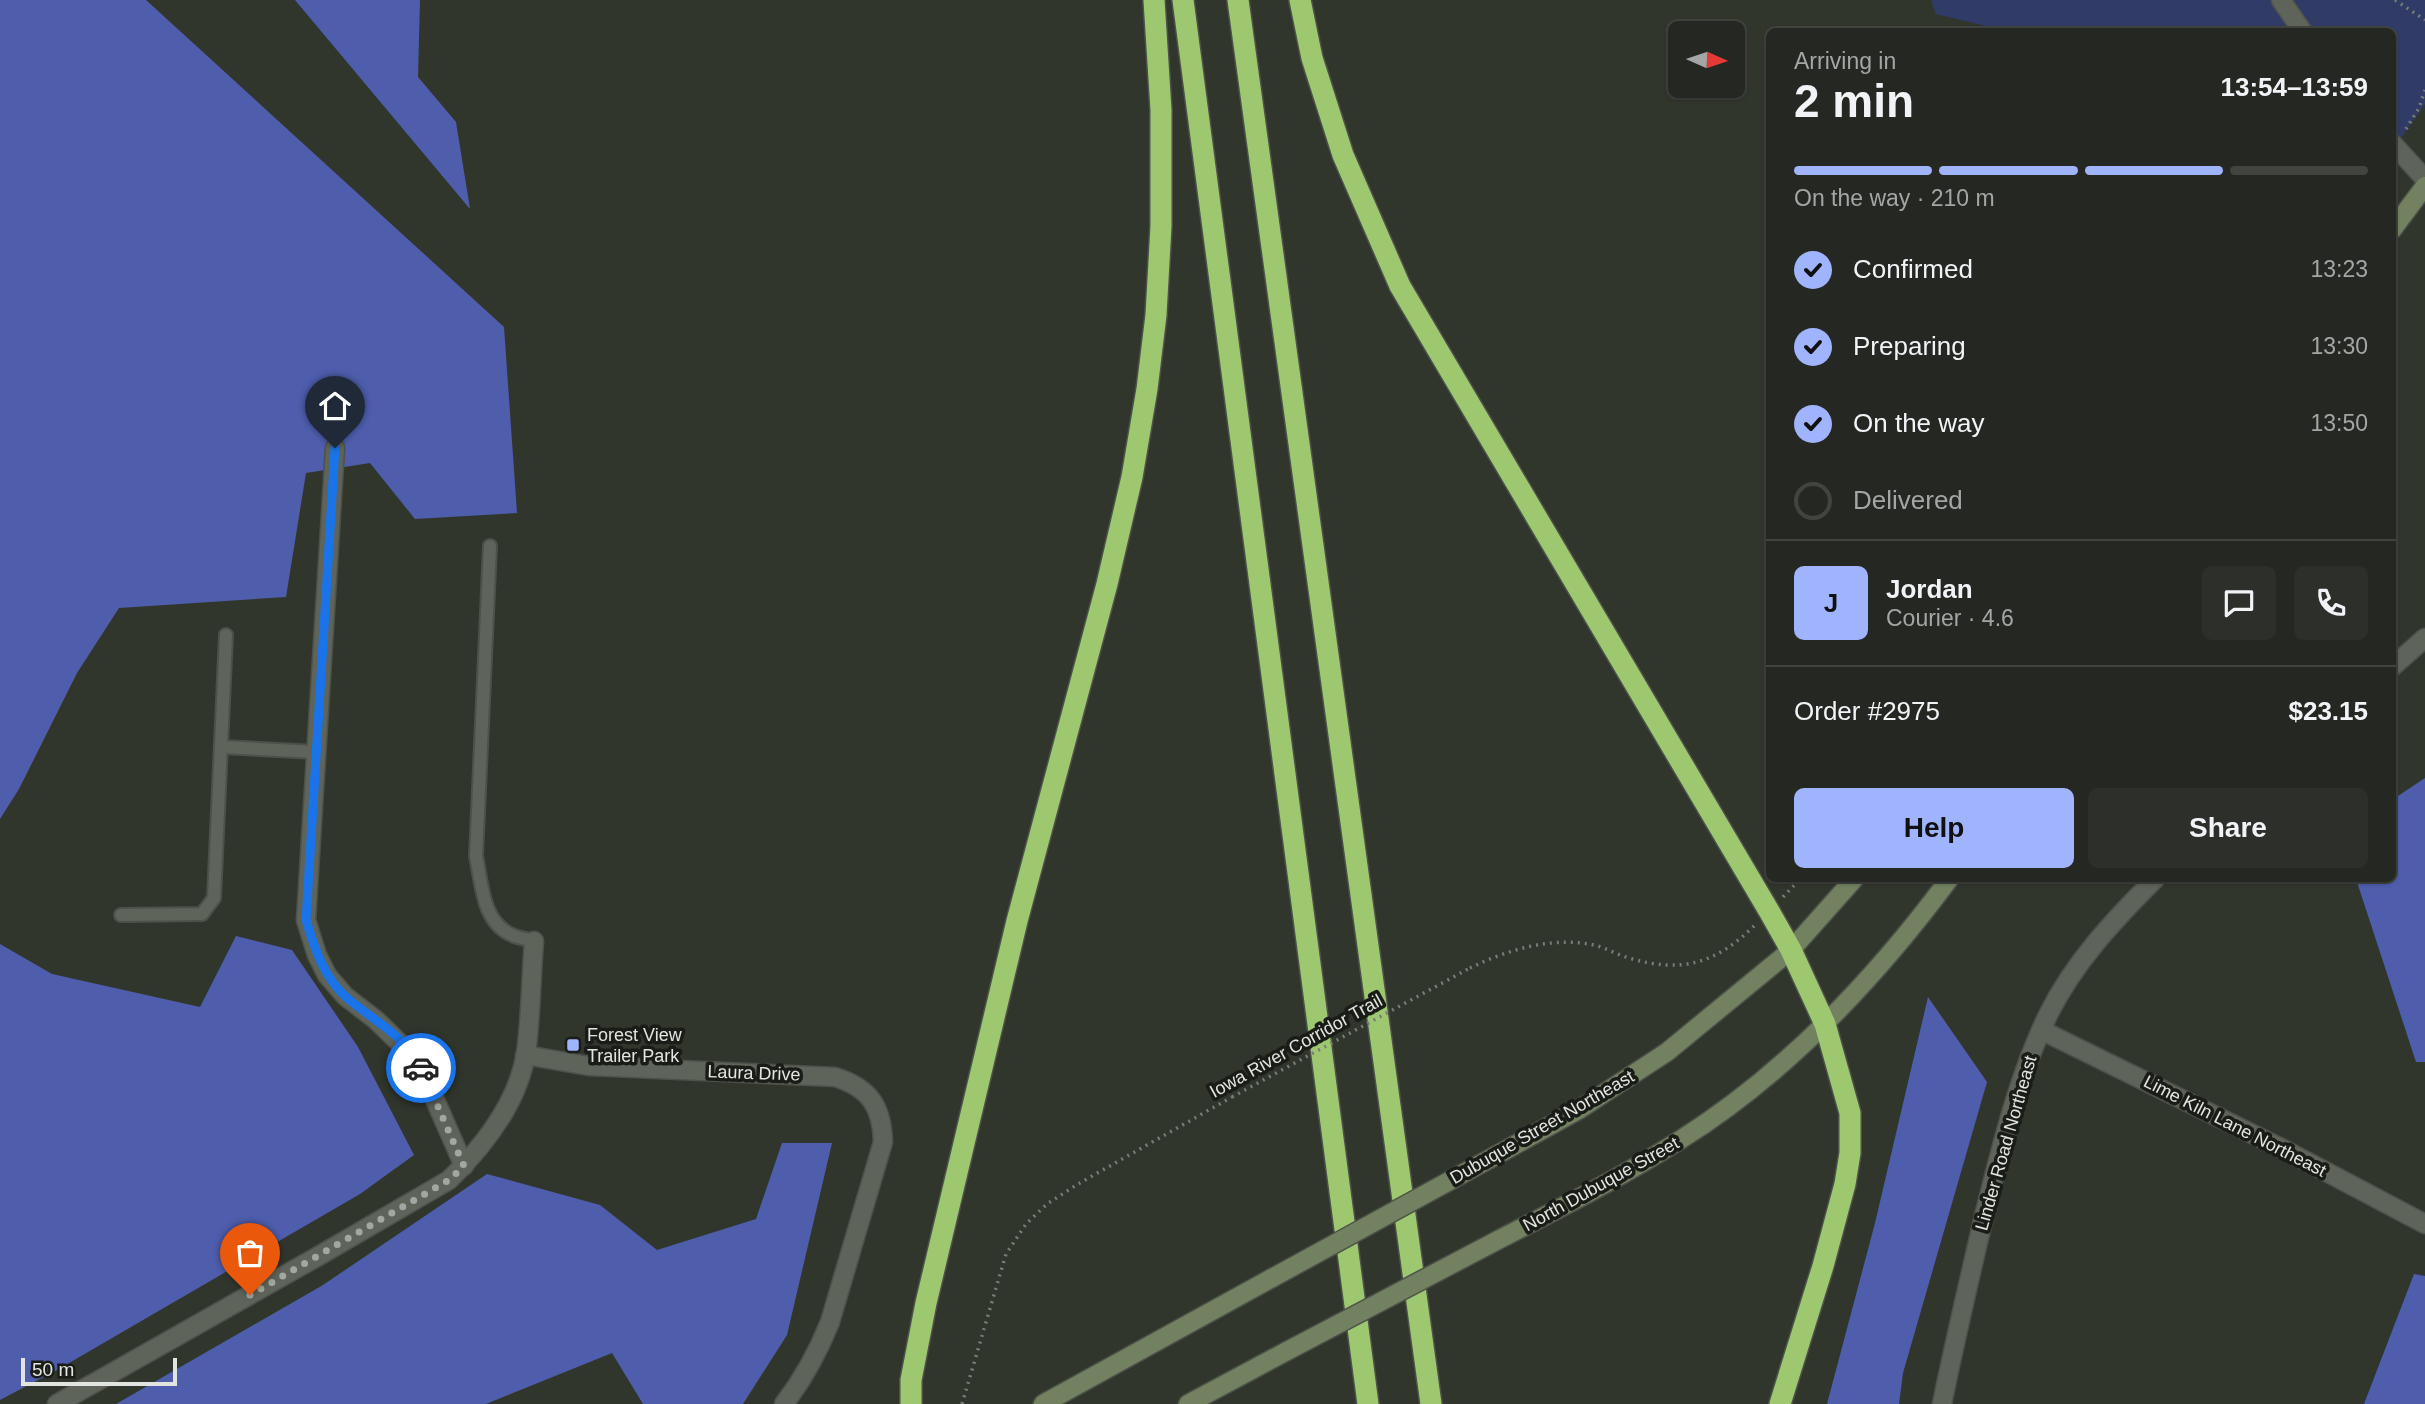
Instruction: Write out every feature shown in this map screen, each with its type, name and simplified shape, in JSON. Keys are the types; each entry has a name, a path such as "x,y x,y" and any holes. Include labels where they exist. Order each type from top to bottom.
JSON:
{"highway":[{"path":"911,1404 911,1380 926,1303 1017,921 1107,584 1147,389 1156,315 1161,226 1161,110 1154,0"},
{"path":"1184,0 1368,1404"},
{"path":"1238,0 1431,1404"},
{"path":"1300,0 1312,58 1343,155 1400,286 1769,911 1791,950 1825,1024 1850,1113 1850,1153 1845,1184 1823,1266 1780,1404"}],"main road":[{"path":"2396,226 2425,186"},
{"name":"Dubuque Street Northeast","path":"1043,1404 1580,1109 1667,1052 1791,950 1851,882"},
{"name":"North Dubuque Street","path":"1188,1404 1626,1173 1682,1139 1735,1101 1825,1024 1868,979 1947,882"}],"street":[{"path":"2281,0 2300,28"},
{"path":"2396,146 2425,179"},
{"path":"335,448 306,920 317,955 327,975 345,996 376,1020 418,1060 464,1166"},
{"path":"2396,663 2425,638"},
{"name":"Linder Road Northeast","path":"1942,1404 1968,1284 2017,1088 2034,1045 2043,1031 2047,1017 2095,943 2152,882"},
{"path":"57,1404 449,1180 464,1166 484,1143 517,1084 526,1055 534,941"},
{"name":"Lime Kiln Lane Northeast","path":"2043,1031 2285,1150 2425,1224"},
{"name":"Laura Drive","path":"526,1055 589,1066 835,1077 850,1081 865,1092 876,1106 882,1124 883,1142 830,1322 799,1385 784,1404"}],"lane":[{"path":"490,547 476,856 486,904 494,923 512,935 534,941"},
{"path":"121,915 202,914 214,898 226,635"},
{"path":"222,747 316,752"}],"path":[{"path":"2395,0 2425,20"},
{"path":"2396,141 2418,108 2425,90"},
{"name":"Iowa River Corridor Trail","path":"962,1404 1006,1254 1026,1224 1047,1204 1078,1184 1493,956 1561,942 1594,945 1661,966 1692,964 1734,946 1769,911"}],"shaded area":[{"path":"0,0 146,0 504,327 517,513 415,519 370,463 306,473 286,597 119,608 77,673 19,789 0,819"},
{"path":"295,0 420,0 418,77 456,122 470,209"},
{"path":"1931,0 2425,0 2425,104 2396,145 2396,28 1994,28 1936,14"},
{"path":"2425,778 2425,1062 2416,1062 2357,882 2396,882 2396,797"},
{"path":"236,936 292,950 358,1047 414,1155 360,1194 57,1370 0,1400 0,944 52,974 200,1007"},
{"path":"1928,997 1987,1082 1903,1373 1899,1404 1827,1404 1875,1223"},
{"path":"782,1143 832,1143 787,1335 743,1404 643,1404 612,1353 486,1404 116,1404 323,1285 487,1174 600,1205 657,1250 756,1219"},
{"path":"2414,1274 2425,1276 2425,1404 2364,1404"}],"way so far":[{"path":"250,1295 449,1180 464,1166 421,1068"}],"place":[{"name":"Forest View Trailer Park","path":"573,1045"}],"route":[{"path":"335,448 306,920 317,955 327,975 345,996 406,1047 418,1060 421,1068"}]}
